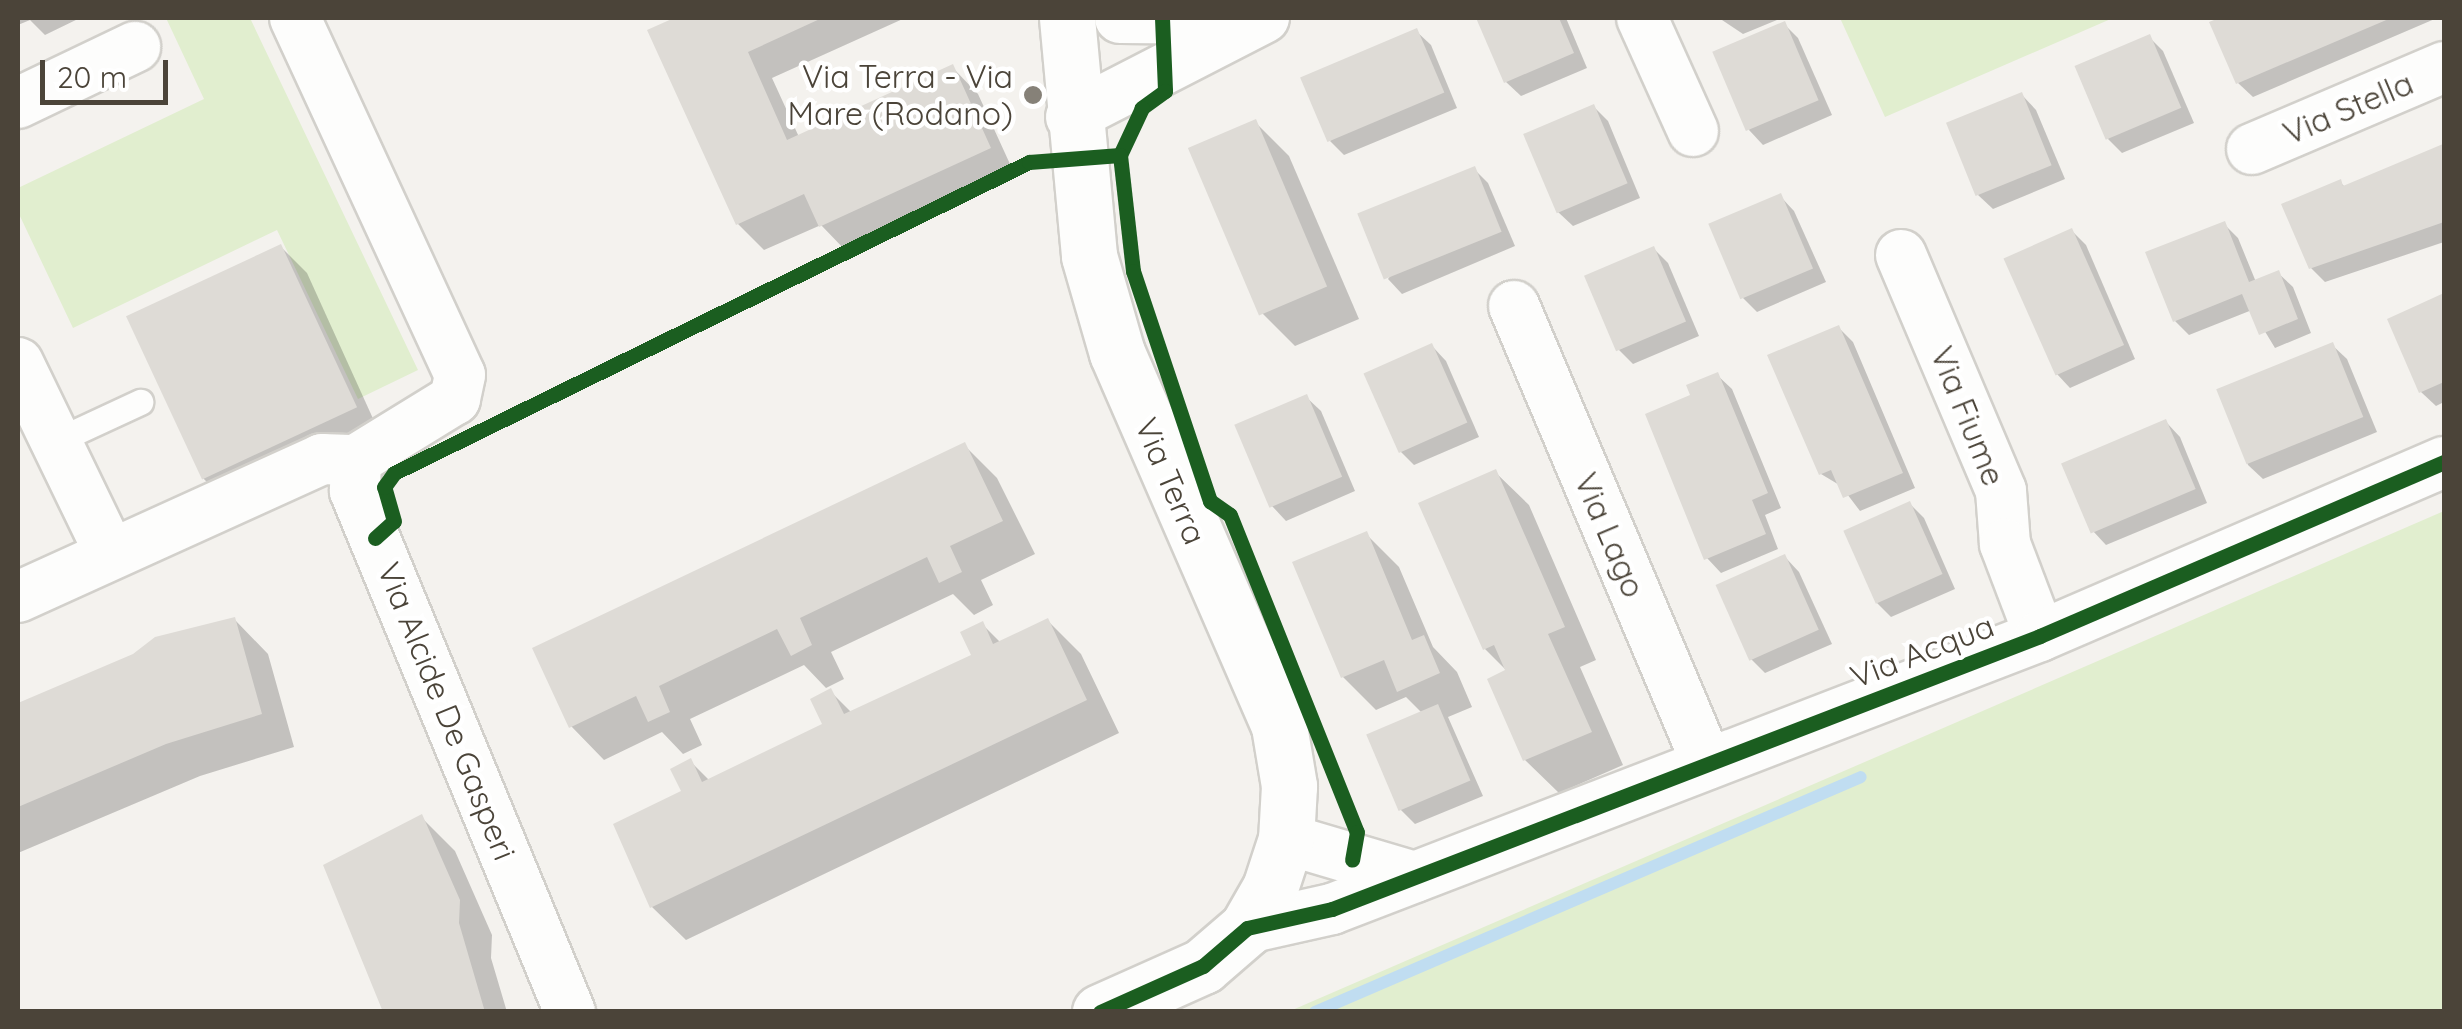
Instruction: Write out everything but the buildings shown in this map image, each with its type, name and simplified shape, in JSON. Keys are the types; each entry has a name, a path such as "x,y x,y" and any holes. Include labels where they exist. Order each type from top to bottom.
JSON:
{"street":[{"path":"18,597 322,459 356,460 455,399 460,375 295,18"},
{"name":"Via Terra","path":"1067,18 1071,117 1089,256 1117,352 1278,726 1288,786 1286,839 1270,888 1247,928 1204,966 1100,1012"},
{"path":"1120,18 1262,18"},
{"path":"1071,117 1262,18"},
{"path":"1642,18 1693,131"},
{"path":"18,103 135,48"},
{"name":"Via Stella","path":"2252,149 2444,67"},
{"name":"Via Fiume","path":"1901,255 2001,491 2005,544 2040,636"},
{"name":"Via Lago","path":"1514,306 1707,764"},
{"path":"18,363 110,552"},
{"name":"Via Alcide De Gasperi","path":"356,460 355,491 570,1012"},
{"name":"Via Acqua","path":"1247,928 1332,908 2040,636 2444,462"},
{"path":"1286,839 1414,877"}],"lane":[{"path":"56,442 140,402"}],"green space":[{"path":"166,18 250,18 418,370 358,399 277,230 73,328 18,212 18,188 204,99"},
{"path":"1840,18 2113,18 1885,117"},
{"path":"2444,511 2444,1011 1290,1011"}],"waterway":[{"path":"1315,1012 1861,777"}],"cycle path":[{"path":"1162,18 1165,91 1142,108 1120,155 1133,271 1210,501 1230,515 1357,832 1352,860"},
{"path":"375,538 394,521 384,487 394,473 1029,162 1120,155"},
{"path":"1100,1012 1203,966 1247,928 1332,909 2040,636 2444,462"}],"place":[{"name":"Via Terra - Via Mare (Rodano)","path":"1033,95"}]}
